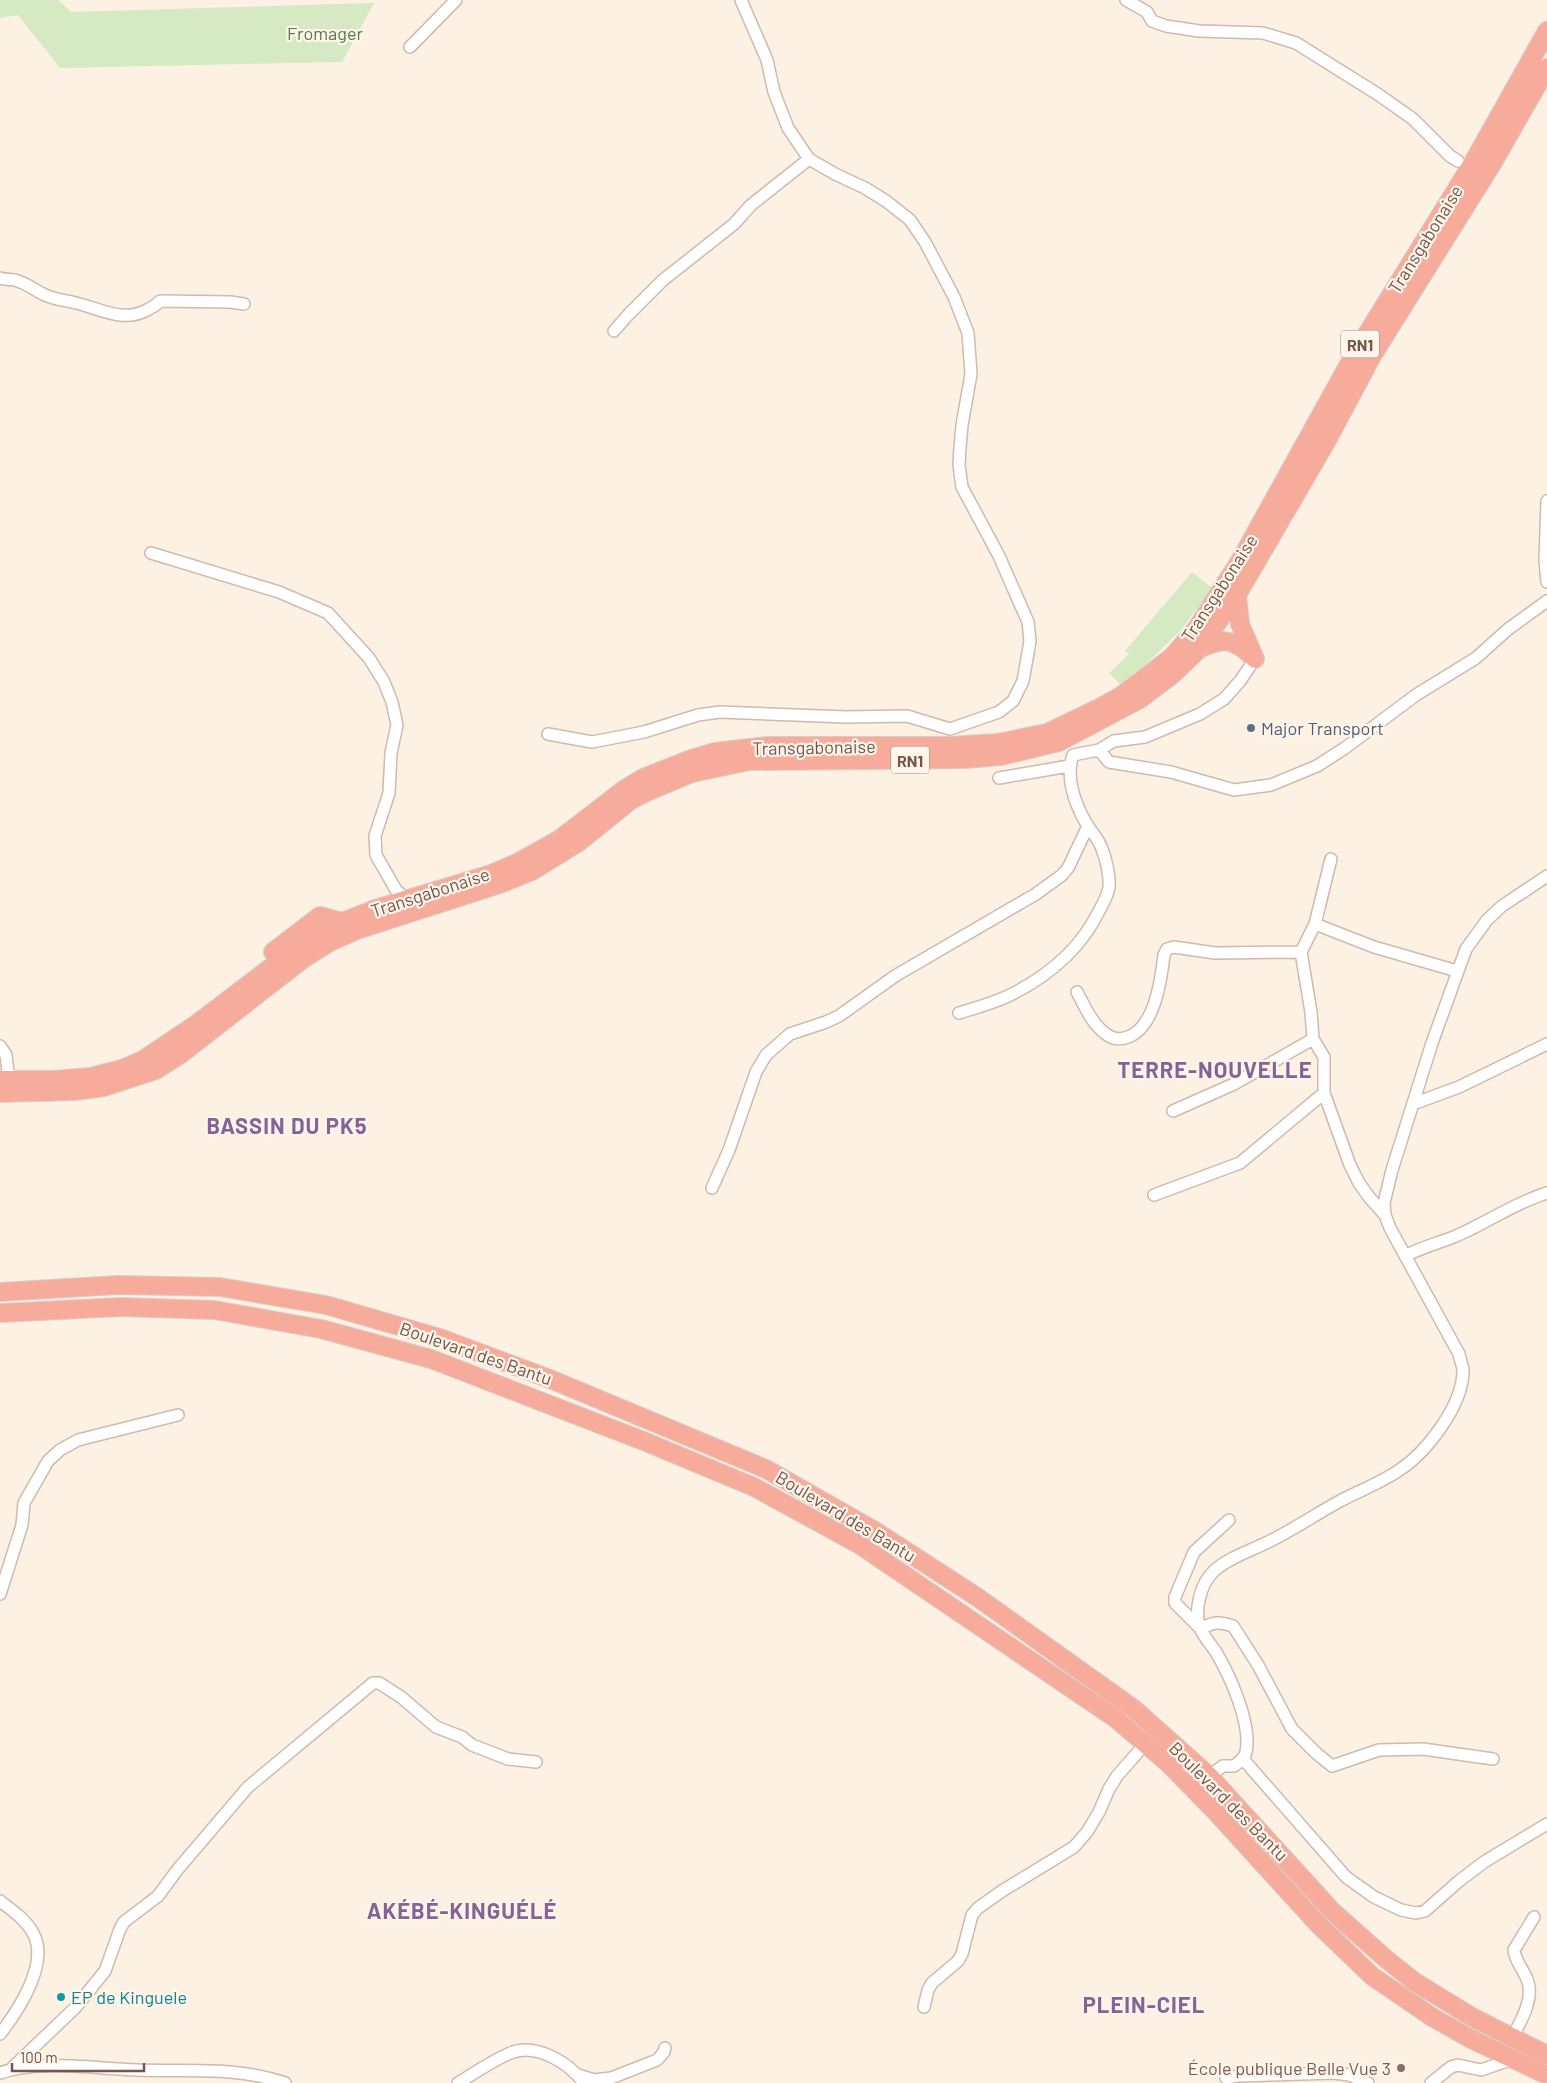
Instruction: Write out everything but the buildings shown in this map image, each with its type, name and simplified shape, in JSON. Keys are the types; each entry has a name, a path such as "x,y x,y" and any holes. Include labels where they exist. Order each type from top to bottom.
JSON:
{"highway":[{"name":"Transgabonaise","path":"3,1084 99,1075 122,1070 143,1060 169,1043 291,952 342,922 406,899 491,874 524,859 566,834 625,789 643,778 664,769 715,752 767,746 949,738 998,743 1047,733 1121,696 1172,657 1197,628 1240,562 1354,355 1474,161 1547,31"},
{"name":"Transgabonaise","path":"3,1084 75,1091 104,1087 156,1070 182,1054 302,959 330,942 357,930 500,884 532,871 579,842 631,800 692,773 749,761 965,759 1022,752 1059,742 1140,699 1172,675 1197,651 1237,595 1329,437 1372,356 1492,164 1547,68"},
{"path":"1237,595 1238,616 1255,659"},
{"path":"1197,651 1211,644 1228,641 1240,645 1255,659"},
{"name":"Boulevard des Bantu","path":"0,1292 118,1285 220,1287 326,1305 440,1338 550,1379 766,1469 875,1531 977,1597 1134,1709 1210,1776 1332,1911 1356,1933 1415,1982 1472,2017 1547,2055"},
{"name":"Boulevard des Bantu","path":"0,1313 121,1307 214,1310 321,1329 431,1359 754,1486 860,1545 1040,1665 1115,1718 1146,1743 1215,1811 1324,1930 1372,1976 1432,2017 1471,2039 1547,2075"}],"street":[{"path":"410,47 456,0"},
{"path":"548,734 592,742 644,732 698,715 729,712 846,717 907,716 949,738 999,712 1013,701 1023,681 1030,641 1028,622 999,556 962,487 960,446 971,374 968,333 947,283 925,242 910,220 886,201 865,188 809,159 788,128 774,92 767,60 741,0"},
{"path":"1126,0 1147,6 1152,21 1166,26 1199,31 1263,33 1296,43 1378,95 1413,120 1450,156 1458,161"},
{"path":"614,331 663,280 734,224 751,205 809,159"},
{"path":"0,278 14,279 55,299 76,302 119,316 142,313 156,306 160,301 244,304"},
{"path":"1547,501 1545,561 1547,582"},
{"path":"151,553 279,592 328,612 369,658 384,682 392,702 397,725 391,753 389,793 375,836 376,855 396,890 406,899"},
{"path":"1100,750 1109,762 1171,772 1220,788 1234,790 1271,785 1316,766 1345,748 1416,696 1476,658 1507,630 1547,601"},
{"path":"959,1013 1015,993 1054,968 1078,947 1094,922 1109,886 1102,848 1088,826 1075,798 1069,766 1073,755 1100,750 1114,741 1145,737 1200,714 1224,699 1240,681 1255,659"},
{"path":"999,778 1069,766"},
{"path":"712,1188 729,1150 756,1072 766,1055 773,1048 790,1034 838,1016 895,976 1043,889 1062,875 1068,868 1088,826"},
{"path":"1331,859 1315,924 1301,952 1311,1012 1313,1039 1324,1057 1324,1094 1350,1165 1369,1198 1385,1215"},
{"path":"1201,1629 1197,1613 1203,1589 1212,1572 1228,1561 1276,1538 1408,1464 1434,1438 1450,1413 1463,1369 1459,1354 1390,1228 1385,1215 1386,1190 1457,970 1466,949 1487,920 1502,906 1547,876"},
{"path":"1315,924 1374,947 1457,970"},
{"path":"1077,992 1097,1026 1115,1039 1123,1038 1134,1034 1143,1027 1153,1009 1164,955 1167,949 1174,947 1215,953 1301,952"},
{"path":"1173,1111 1234,1084 1313,1039"},
{"path":"1413,1104 1459,1087 1547,1044"},
{"path":"0,1046 6,1055 3,1084"},
{"path":"1154,1196 1240,1163 1324,1094"},
{"path":"1405,1256 1435,1242 1455,1236 1526,1200 1547,1193"},
{"path":"0,1594 22,1525 24,1503 48,1461 60,1450 78,1440 178,1415"},
{"path":"1210,1776 1223,1766 1234,1766 1243,1759 1246,1753 1247,1740 1239,1705 1230,1679 1201,1629 1175,1603 1175,1597 1194,1552 1229,1520"},
{"path":"1201,1629 1211,1623 1220,1622 1233,1626 1258,1665 1292,1729 1332,1766 1379,1750 1423,1749 1493,1759"},
{"path":"12,2068 76,2008 105,1971 124,1922 158,1896 178,1869 248,1787 374,1683 379,1683 401,1697 436,1727 462,1737 472,1745 508,1759 536,1762"},
{"path":"924,2007 932,1982 958,1961 962,1954 972,1915 978,1908 1002,1891 1074,1847 1100,1812 1113,1782 1146,1743"},
{"path":"1243,1759 1346,1877 1374,1897 1401,1910 1416,1913 1425,1912 1459,1881 1484,1862 1547,1824"},
{"path":"0,1901 26,1923 34,1935 37,1944 37,1963 19,2008 0,2034"},
{"path":"1512,2038 1526,2011 1529,1988 1528,1981 1517,1961 1514,1950 1534,1917"},
{"path":"458,2083 502,2058 519,2051 535,2051 563,2063 581,2079 594,2080 611,2078 657,2060 665,2048"},
{"path":"1431,2083 1451,2067 1458,2065 1481,2070 1513,2059"},
{"path":"0,2073 12,2068 36,2066 138,2070 222,2070 246,2073 285,2083"},
{"path":"1226,2078 1334,2073 1349,2075 1368,2083"}],"green space":[{"name":"Fromager","path":"0,0 58,0 71,12 374,3 342,62 60,68 18,15 0,18"},
{"path":"1192,572 1212,588 1182,629 1144,666 1120,684 1109,673 1129,654 1125,651"}],"place":[{"name":"Major Transport","path":"1251,728"},
{"name":"EP de Kinguele","path":"61,1997"},
{"name":"École publique Belle Vue 3","path":"1401,2068"}],"district":[{"name":"TERRE-NOUVELLE","path":"1215,1069"},
{"name":"BASSIN DU PK5","path":"287,1125"},
{"name":"AKÉBÉ-KINGUÉLÉ","path":"462,1910"},
{"name":"PLEIN-CIEL","path":"1144,2004"}]}
